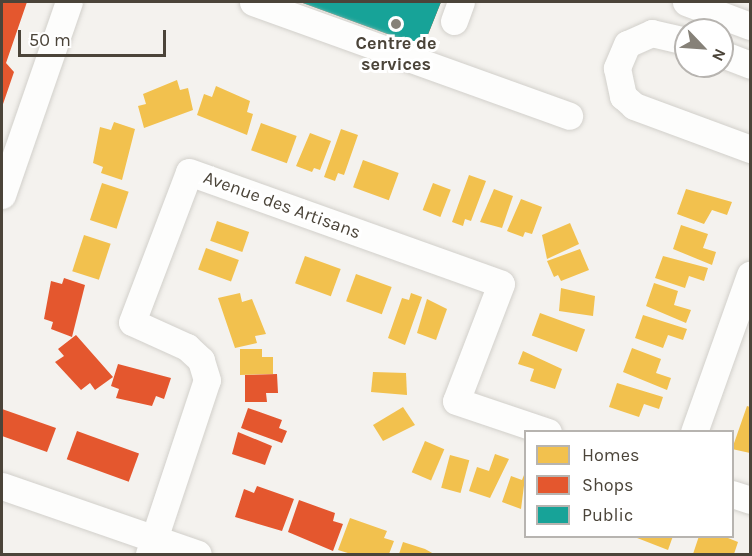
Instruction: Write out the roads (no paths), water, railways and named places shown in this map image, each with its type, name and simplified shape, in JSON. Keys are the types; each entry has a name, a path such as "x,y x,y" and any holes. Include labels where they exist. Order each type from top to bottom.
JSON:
{"street":[{"path":"2,195 69,2"},
{"path":"253,2 569,116"},
{"path":"686,2 750,26"},
{"path":"674,38 652,33 627,44 617,69 623,96 634,106 750,149"},
{"path":"734,59 750,65"},
{"name":"Avenue des Artisans","path":"151,547 207,380 201,360 187,347 132,322 189,172 501,284 456,401 542,430"},
{"path":"695,430 750,275"},
{"path":"2,486 151,547 198,555"},
{"path":"734,495 750,500"}],"place":[{"name":"Centre de services","path":"396,24"}]}
